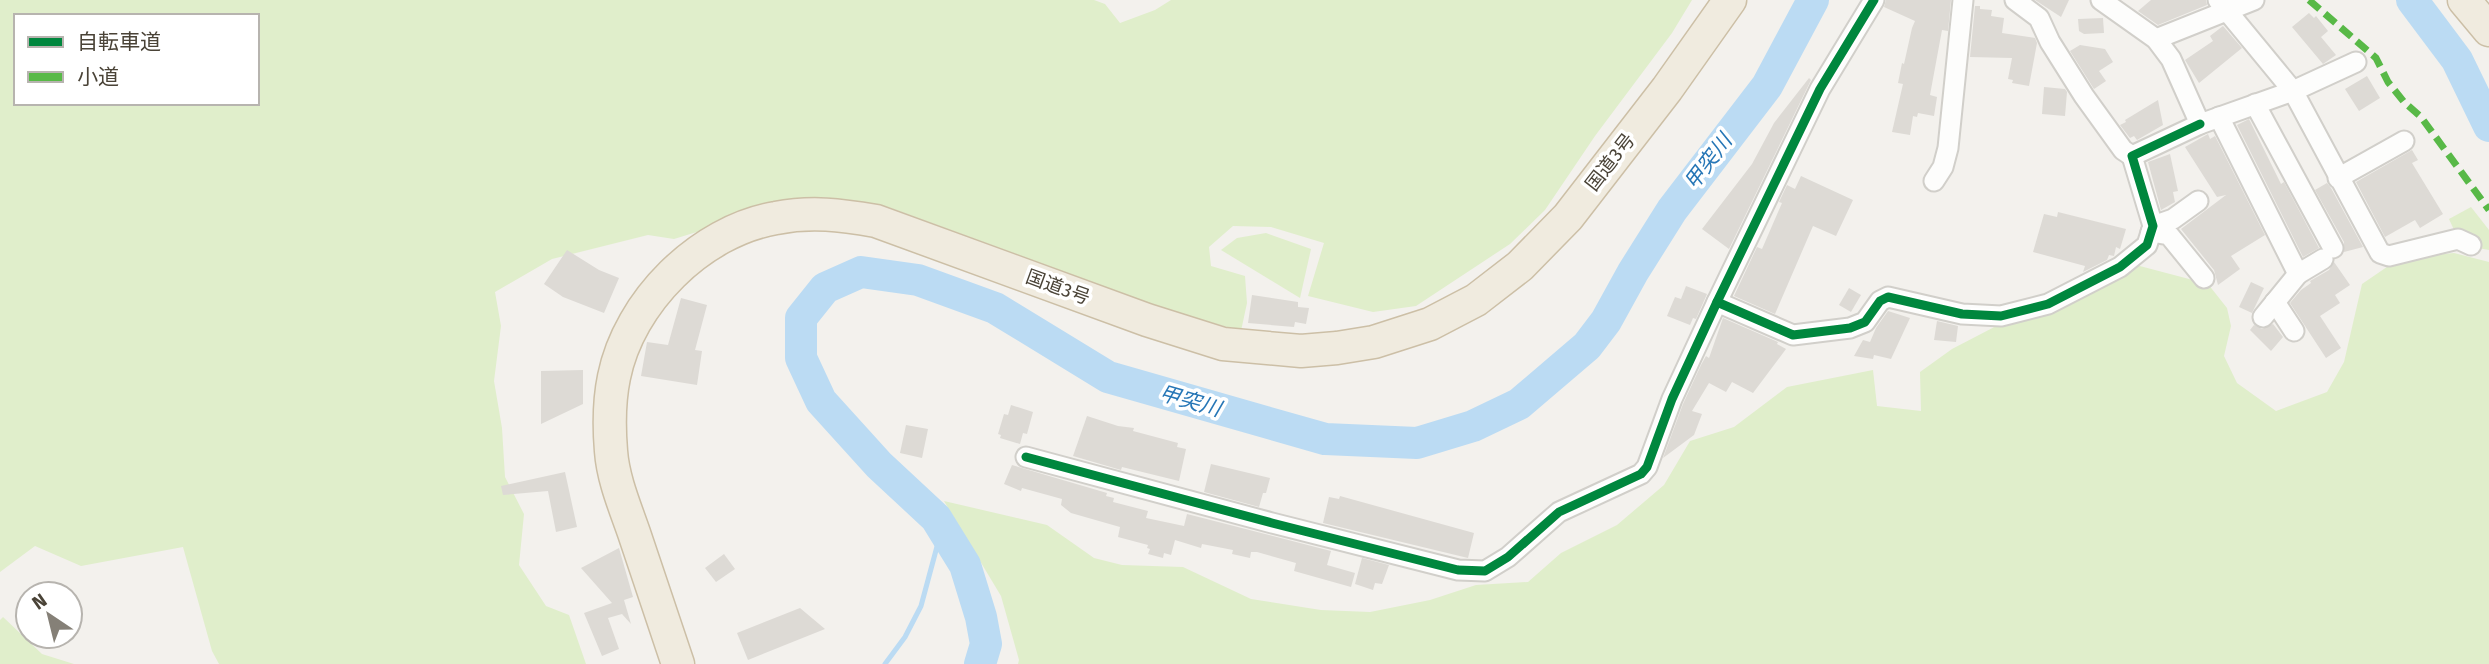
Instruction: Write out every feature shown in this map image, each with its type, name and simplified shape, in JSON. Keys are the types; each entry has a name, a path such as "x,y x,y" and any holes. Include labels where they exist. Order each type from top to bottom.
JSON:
{"highway":[{"name":"国道3号","path":"678,664 620,492 611,454 609,414 614,376 639,316 673,274 726,235 775,218 829,213 876,220 1147,320 1223,344 1301,351 1374,342 1430,324 1476,300 1520,266 1568,217 1667,89 1730,0"},
{"path":"2464,0 2489,30"}],"street":[{"path":"1026,457 1458,570 1485,571 1508,557 1559,512 1641,474 1647,467 1672,400 1820,89 1874,0"},
{"path":"1934,181 1943,167 1948,148 1963,0"},
{"path":"1717,302 1793,335 1850,328 1865,322 1880,301 1888,297 1962,314 2001,316 2048,304 2120,267 2147,245 2152,229 2132,156 2123,150 2084,96 2050,42 2039,18 2013,0 2001,0"},
{"path":"2101,0 2156,39 2209,120 2298,274"},
{"path":"2156,39 2223,5 2254,0"},
{"path":"2223,5 2294,91 2380,253 2389,256 2458,239 2471,245"},
{"path":"2132,156 2209,120 2294,91 2356,62"},
{"path":"2255,104 2328,253 2298,274 2269,309 2294,331"},
{"path":"2338,178 2404,141"},
{"path":"2152,229 2173,219 2198,201"},
{"path":"2152,229 2169,235 2204,278"}],"green space":[{"path":"0,0 1094,0 1105,4 1120,23 1155,10 1171,0 1692,0 1672,33 1595,136 1545,210 1510,244 1416,306 1373,312 1308,296 1324,243 1271,227 1233,226 1209,247 1211,266 1245,276 1247,303 1241,331 1171,311 888,207 823,197 732,214 700,231 674,239 648,235 552,259 495,292 501,326 494,381 502,428 505,477 524,514 519,565 546,606 569,615 586,664 219,664 212,651 183,547 81,566 35,546 0,572"},
{"path":"2471,207 2489,230 2489,250 2461,245 2449,219"},
{"path":"1266,233 1311,249 1300,298 1221,250 1237,238"},
{"path":"2454,253 2489,262 2489,664 1018,664 1001,596 944,501 1047,525 1094,558 1122,565 1183,567 1251,599 1321,610 1370,612 1430,600 1476,585 1528,582 1561,553 1617,525 1664,485 1690,441 1734,427 1787,387 1873,370 1877,406 1921,411 1920,372 1952,349 2002,323 2136,265 2208,284 2227,308 2231,326 2224,356 2237,383 2276,411 2327,392 2344,362 2362,284 2400,258"},
{"path":"3,617 14,627 14,650 38,650 42,654 74,664 0,664 0,620"}],"building":[{"path":"1886,0 1951,0 1948,31 1942,30 1930,95 1937,97 1934,116 1918,113 1917,117 1913,116 1910,135 1892,132 1903,84 1898,83 1902,63 1904,64 1915,21 1884,7"},
{"path":"2035,0 2069,0 2061,17"},
{"path":"2151,0 2206,0 2207,5 2158,25 2138,11"},
{"path":"1975,6 1992,10 1991,16 2004,18 2002,33 2035,38 2037,43 2029,86 2012,83 2013,80 2008,79 2012,58 1970,57"},
{"path":"2309,13 2314,18 2316,16 2328,31 2321,37 2336,55 2323,64 2292,27"},
{"path":"2103,18 2104,33 2084,34 2079,31 2078,19"},
{"path":"2223,26 2242,48 2199,83 2185,60 2213,41 2210,36"},
{"path":"2080,45 2105,49 2113,62 2099,71 2106,81 2094,89 2070,51"},
{"path":"2367,76 2380,98 2359,111 2345,89"},
{"path":"1809,78 1811,80 1729,249 1702,229 1752,164 1774,123"},
{"path":"2044,87 2065,89 2065,116 2042,114"},
{"path":"2158,100 2163,125 2137,140 2134,136 2130,138 2120,125"},
{"path":"2249,119 2281,184 2284,182 2319,248 2303,257 2237,125"},
{"path":"2208,134 2210,139 2215,136 2265,235 2231,256 2240,269 2218,285 2214,270 2181,229 2226,195 2217,197 2185,147"},
{"path":"2412,150 2418,160 2412,163 2443,214 2420,228 2415,220 2385,237 2356,182"},
{"path":"2170,154 2178,191 2173,192 2175,202 2161,210 2148,162"},
{"path":"1801,176 1853,200 1836,236 1813,226 1775,314 1734,296 1757,247 1762,249 1787,185 1795,189"},
{"path":"2327,183 2363,247 2344,252 2344,242 2315,190"},
{"path":"2058,212 2126,229 2120,249 2116,247 2114,256 2109,255 2107,260 2083,272 2085,266 2033,252 2044,214 2057,217"},
{"path":"567,250 599,270 619,278 604,313 563,297 544,284"},
{"path":"2334,262 2350,285 2335,295 2340,303 2320,316 2341,348 2326,358 2290,303 2310,281 2329,270"},
{"path":"2251,282 2264,288 2252,313 2239,307"},
{"path":"1686,286 1707,294 1696,319 1693,318 1690,325 1667,316 1675,297 1681,299"},
{"path":"1849,288 1861,295 1851,312 1839,305"},
{"path":"1252,295 1298,302 1298,307 1309,308 1306,324 1295,322 1294,327 1248,323"},
{"path":"681,298 707,305 695,350 702,351 697,385 641,376 647,342 668,345"},
{"path":"1888,311 1910,318 1891,359 1874,355 1873,359 1854,356 1863,340 1870,342"},
{"path":"1723,318 1778,342 1777,344 1786,349 1753,393 1732,382 1726,392 1709,383 1692,411 1702,414 1694,435 1663,458 1683,404 1706,356 1709,358"},
{"path":"1937,321 1958,326 1956,342 1934,340"},
{"path":"2273,324 2283,337 2271,351 2250,330 2254,325 2262,329"},
{"path":"583,370 583,404 541,424 541,371"},
{"path":"1011,405 1033,412 1027,434 1023,433 1020,444 1000,438 1001,435 998,434 1004,414 1008,415"},
{"path":"1087,416 1178,443 1177,447 1186,449 1179,481 1122,467 1121,470 1073,456"},
{"path":"906,425 928,429 922,458 900,453"},
{"path":"1211,464 1270,478 1259,507 1204,492"},
{"path":"1012,465 1107,493 1106,496 1114,498 1113,502 1148,511 1146,518 1184,526 1187,514 1331,551 1327,565 1355,573 1351,587 1294,571 1296,563 1257,552 1251,552 1250,558 1232,554 1233,550 1202,544 1201,548 1175,540 1171,555 1164,553 1163,558 1148,554 1148,545 1118,537 1120,527 1071,513 1061,505 1062,499 1022,488 1021,491 1004,484"},
{"path":"565,472 577,527 556,532 548,491 503,495 501,486"},
{"path":"1340,496 1474,533 1468,558 1323,523 1329,497 1339,499"},
{"path":"619,548 633,597 624,600 631,624 622,614 608,618 619,649 602,656 584,613 612,603 581,568"},
{"path":"724,554 735,569 716,582 705,568"},
{"path":"1362,558 1389,565 1382,584 1375,583 1373,590 1355,584"},
{"path":"800,608 825,629 748,660 737,633"}],"waterway":[{"name":"甲突川","path":"980,664 986,644 981,617 965,565 936,518 879,465 821,401 801,358 801,318 825,288 861,272 918,280 995,308 1108,377 1325,439 1417,443 1473,426 1519,404 1587,346 1606,321 1672,210 1767,86 1813,0"},
{"name":"甲突川","path":"2412,0 2457,60 2489,126"},
{"path":"885,664 905,637 921,606 942,528"}],"marked path":[{"path":"2309,0 2376,58 2388,82 2421,117 2489,210"}],"cycle path":[{"path":"1026,457 1458,570 1485,571 1508,557 1559,512 1641,474 1647,467 1672,399 1820,89 1874,0"},
{"path":"1717,302 1793,335 1850,328 1865,322 1880,301 1888,297 1962,314 2001,316 2048,304 2120,267 2147,245 2153,226 2132,156 2200,124"}]}
